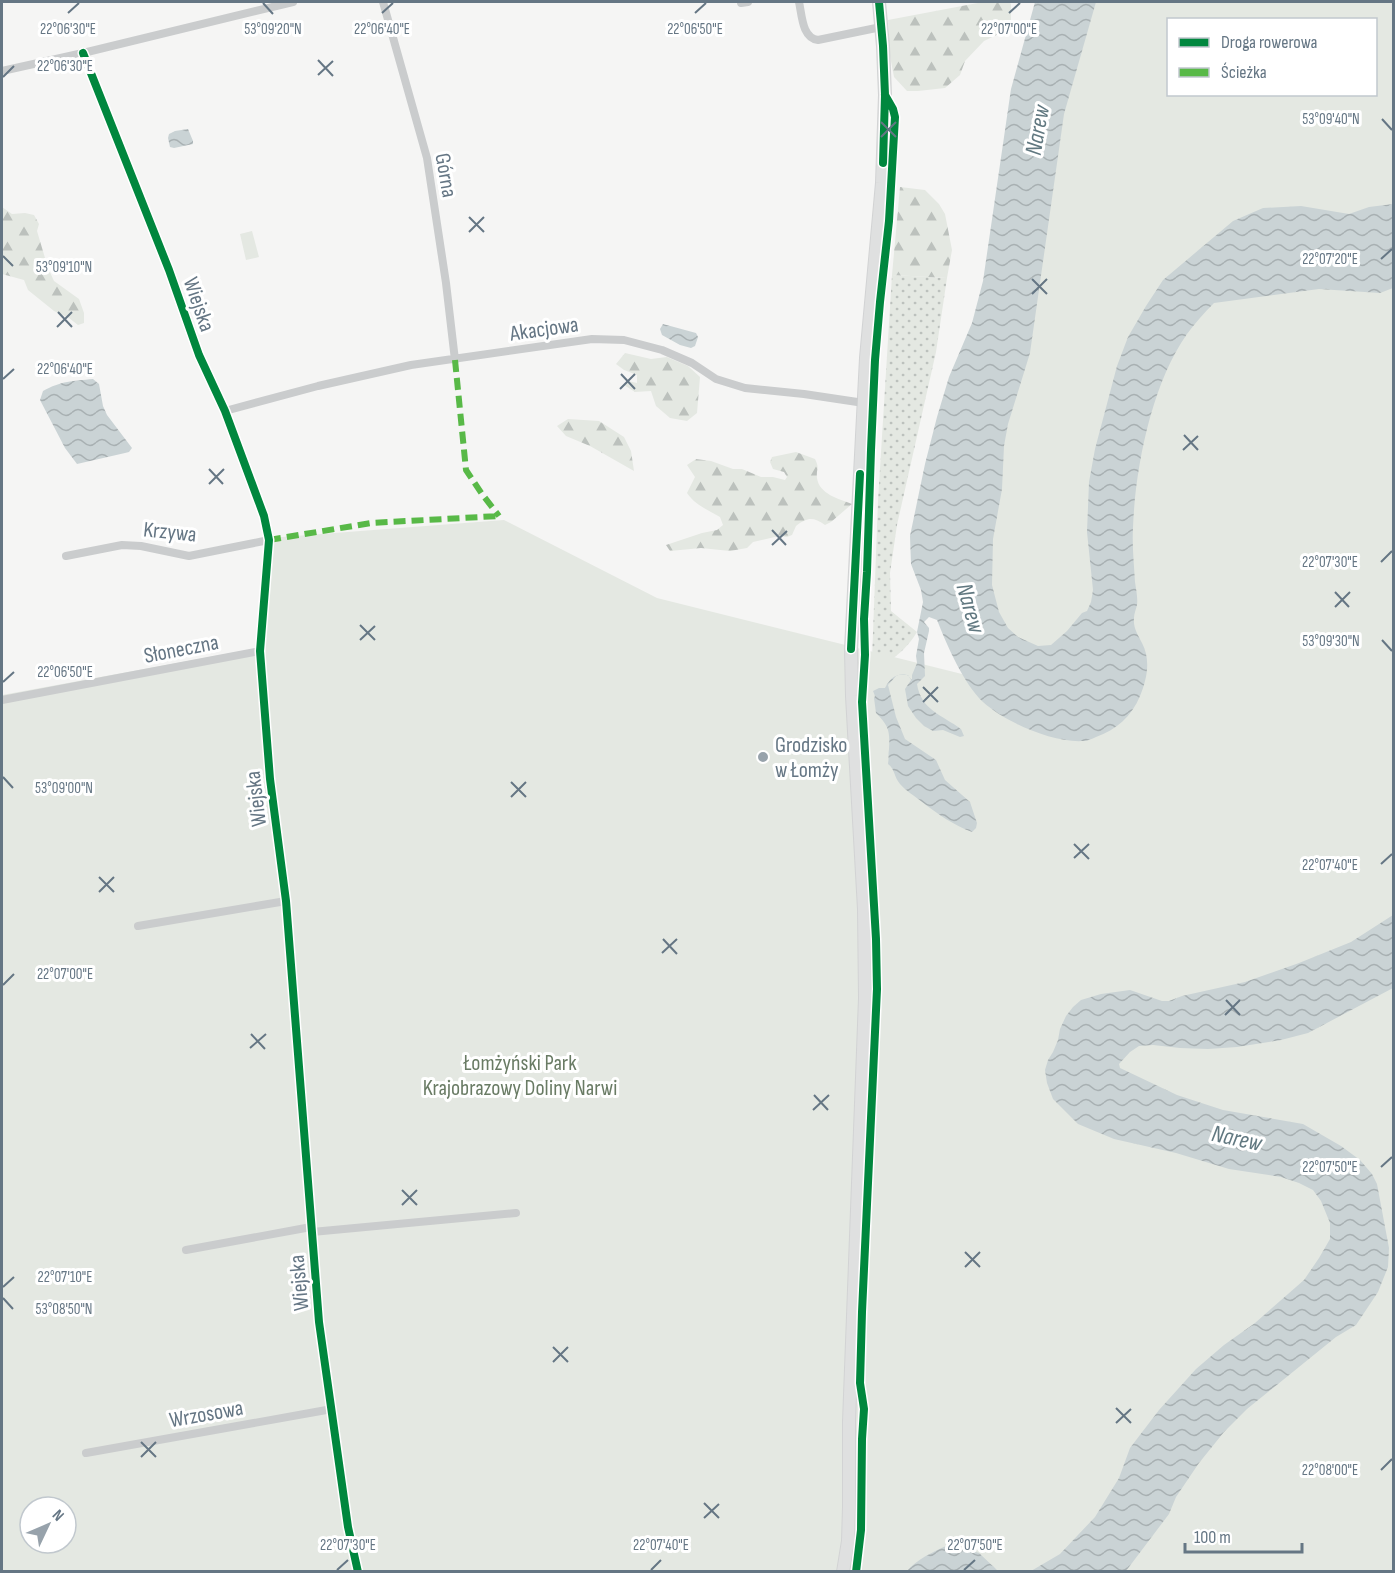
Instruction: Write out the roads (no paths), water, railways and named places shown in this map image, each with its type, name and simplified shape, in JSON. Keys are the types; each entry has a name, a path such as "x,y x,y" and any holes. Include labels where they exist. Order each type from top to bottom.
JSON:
{"street":[{"path":"2,71 287,2"},
{"name":"Górna","path":"383,2 427,158 455,360"},
{"path":"799,2 806,31 813,40 881,27"},
{"path":"843,1572 848,1541 849,1422 865,998 864,909 851,649 870,300 882,183 885,95 879,2"},
{"name":"Wiejska","path":"83,53 170,270 199,355 225,411 264,516 269,540 260,651 270,779 286,901 319,1322 348,1527 358,1572"},
{"name":"Akacjowa","path":"225,411 318,386 411,365 592,339 624,340 662,350 677,356 716,379 745,388 864,403"},
{"name":"Krzywa","path":"66,556 122,545 141,546 189,556 269,540"},
{"name":"Słoneczna","path":"2,700 260,651"},
{"path":"138,926 286,901"},
{"path":"186,1250 312,1230 516,1213"},
{"name":"Wrzosowa","path":"86,1453 332,1409"}],"water":[{"name":"Narew","path":"1035,2 1096,2 1064,114 1030,353 1008,424 1004,446 1002,489 993,539 992,585 999,612 1008,628 1018,637 1038,646 1051,645 1082,613 1087,611 1093,590 1087,532 1089,482 1095,449 1117,366 1128,337 1163,280 1233,221 1263,208 1301,206 1349,214 1369,207 1393,204 1393,288 1380,293 1319,289 1214,303 1187,334 1164,377 1155,401 1137,479 1133,528 1137,599 1134,622 1145,649 1147,670 1145,683 1137,703 1117,726 1090,740 1071,741 1044,735 1016,724 992,710 976,694 956,663 937,620 929,617 924,622 929,631 924,653 925,676 917,684 919,693 928,706 961,729 964,736 960,737 943,730 933,731 916,718 908,706 905,689 911,680 909,676 912,679 917,663 919,639 917,632 923,602 911,564 910,536 937,417 949,377 972,323 983,281 1011,89"},
{"path":"188,129 193,144 170,147 169,134"},
{"path":"663,324 696,333 698,337 695,346 691,348 680,345 662,335 660,329"},
{"path":"93,379 99,384 107,415 132,448 129,452 77,464 65,448 40,400 43,391 56,385"},
{"path":"896,676 888,685 896,717 905,739 936,760 945,780 970,802 977,823 972,832 946,819 902,787 888,764 889,733 886,725 876,713 873,691 885,688"},
{"name":"Narew","path":"1393,915 1393,988 1308,1033 1237,1047 1208,1049 1139,1046 1119,1064 1120,1068 1177,1095 1223,1110 1303,1124 1360,1160 1377,1184 1389,1248 1388,1267 1378,1292 1356,1325 1336,1337 1247,1409 1224,1432 1199,1463 1176,1497 1169,1514 1126,1571 1031,1571 1060,1554 1095,1517 1119,1478 1130,1448 1159,1410 1196,1369 1255,1323 1304,1280 1330,1239 1330,1223 1321,1201 1313,1190 1299,1183 1281,1177 1229,1169 1176,1153 1114,1139 1078,1124 1053,1099 1045,1070 1066,1016 1081,1000 1101,994 1130,990 1162,1001 1169,1001 1245,982 1351,942"},
{"path":"946,1546 957,1546 979,1553 998,1571 907,1571 920,1559"}],"place":[{"name":"Grodzisko w Łomży","path":"763,757"}],"park label":[{"name":"Łomżyński Park Krajobrazowy Doliny Narwi","path":"520,1074"}]}
